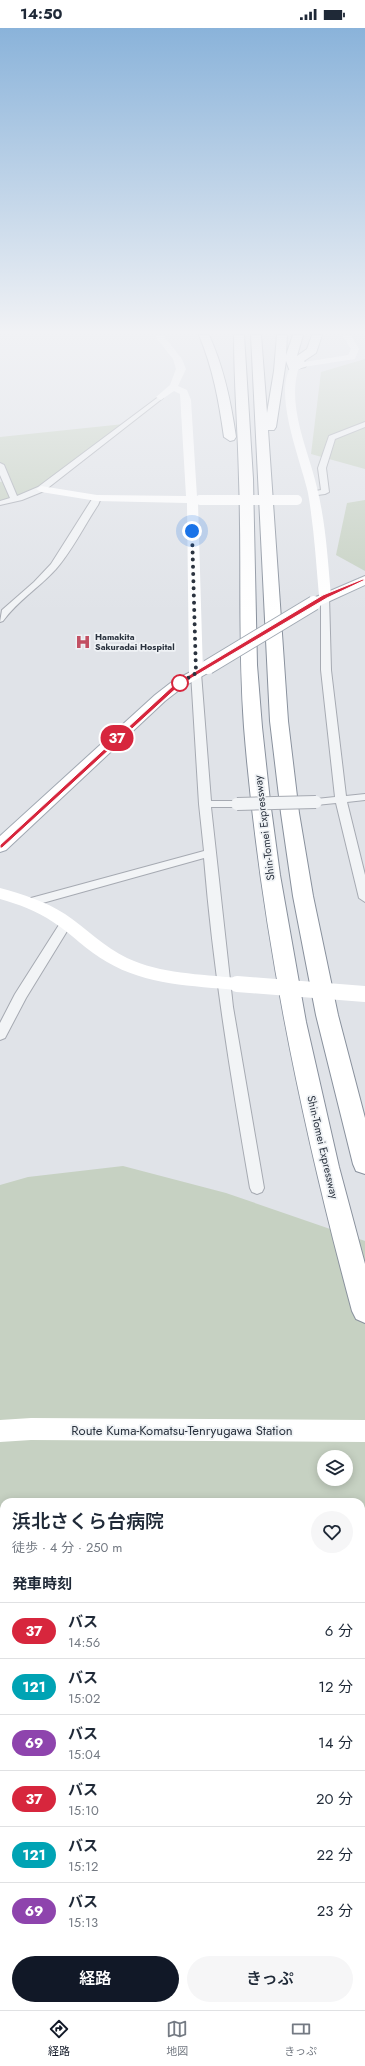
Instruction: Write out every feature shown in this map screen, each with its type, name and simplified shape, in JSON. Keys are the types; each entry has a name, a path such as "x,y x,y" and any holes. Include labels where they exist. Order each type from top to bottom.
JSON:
{"highway":[{"path":"229,427 236,476 248,611"},
{"name":"Shin-Tomei Expressway","path":"243,427 246,477 248,611 253,723 262,814 273,897 294,1018 320,1141 365,1311"},
{"path":"263,427 280,721 290,813 303,896 326,1008 365,1164"},
{"path":"265,455 270,427"}],"main road":[{"path":"0,846 160,698 178,684 320,600 365,580"}],"street":[{"path":"0,503 41,489 121,427"},
{"path":"189,427 196,500 202,670 204,804 208,853 230,983 235,1062 257,1188"},
{"path":"296,427 313,497 322,545 320,600 326,670 341,801 365,898"},
{"path":"41,489 96,498 297,500 313,497 325,492 322,468 332,438 357,427"},
{"path":"0,465 11,494 15,499"},
{"path":"0,619 5,612 37,584 54,566 94,505 96,498"},
{"path":"204,804 341,801 365,797"},
{"path":"33,904 36,901 208,853"},
{"path":"0,893 33,904 66,923 97,948 120,962 146,973 175,979 365,994"},
{"path":"0,1035 20,996 66,923"},
{"name":"Route Kuma-Komatsu-Tenryugawa Station","path":"0,1431 365,1431"}],"green space":[{"path":"91,427 120,427 42,488 0,502 0,482 6,481 0,477 0,437"},
{"path":"314,427 365,427 365,469 311,454"},
{"path":"365,500 365,571 336,555 347,503"},
{"path":"123,1166 226,1193 365,1241 365,1498 0,1498 0,1185 28,1177"}],"bus line":[{"name":"37","path":"0,846 160,698 178,684 325,596 365,580"}],"place":[{"name":"Hamakita Sakuradai Hospital","path":"83,642"}],"route":[{"path":"180,683 178,684 196,673 192,531"}]}
